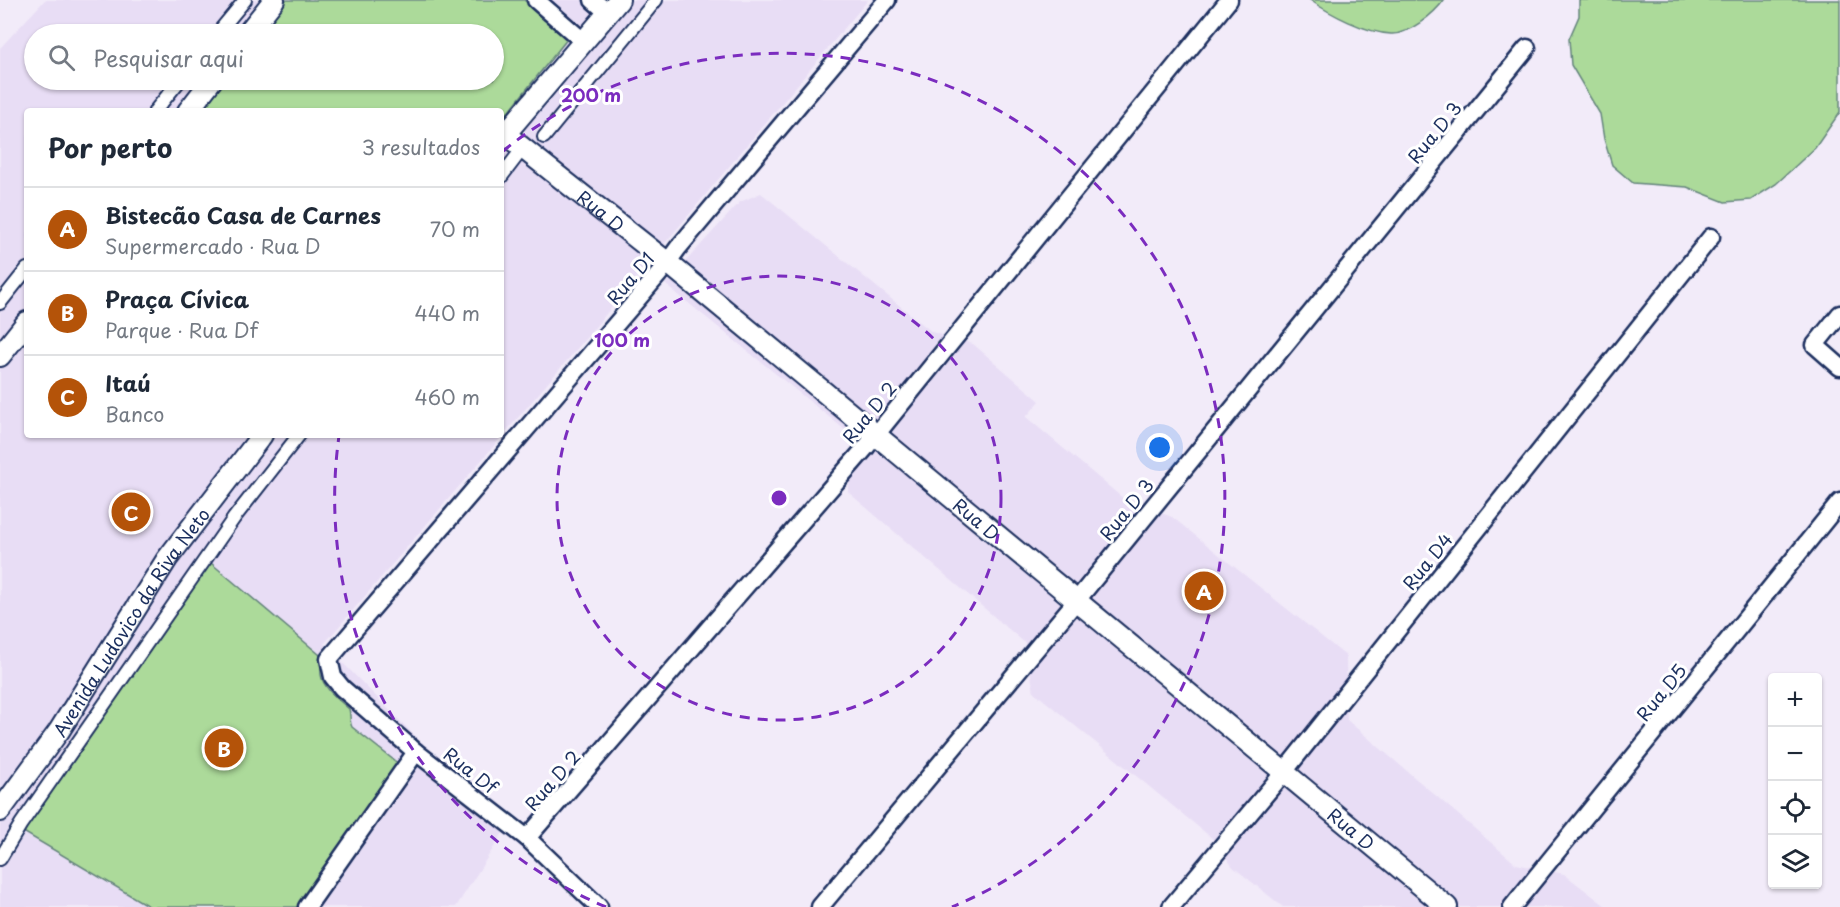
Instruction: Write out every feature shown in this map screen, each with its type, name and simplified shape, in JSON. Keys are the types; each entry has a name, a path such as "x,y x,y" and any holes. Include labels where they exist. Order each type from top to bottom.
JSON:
{"street":[{"path":"225,24 244,0"},
{"path":"255,24 274,0"},
{"path":"536,0 583,41"},
{"path":"544,137 656,0"},
{"name":"Rua D1","path":"329,659 668,263 886,0"},
{"name":"Rua D 2","path":"527,838 876,435 1229,0"},
{"path":"504,136 583,41 606,4"},
{"name":"Rua D 3","path":"820,907 1077,600 1527,48"},
{"path":"157,108 172,90"},
{"path":"190,108 204,90"},
{"name":"Rua D","path":"504,138 668,263 1447,907"},
{"path":"504,173 517,156"},
{"name":"Rua D4","path":"1171,907 1283,773 1711,237"},
{"path":"0,303 24,273"},
{"path":"1840,314 1815,345 1840,366"},
{"path":"0,356 24,326"},
{"name":"Avenida Ludovico da Riva Neto","path":"0,811 59,731 167,559 260,438"},
{"path":"0,859 21,824 234,518 297,438"},
{"name":"Rua D5","path":"1512,907 1840,502"},
{"name":"Rua Df","path":"329,659 333,677 342,688 417,752 527,838 594,905"},
{"path":"307,907 417,752"}],"shaded area":[{"path":"45,0 868,0 504,434 504,108 24,108 24,438 501,438 324,644 506,828 456,907 0,907 0,48"},
{"path":"761,193 932,332 973,344 1040,401 1026,417 1125,500 1172,517 1346,656 1347,720 1516,864 1564,874 1607,907 1283,907 1233,867 1213,839 1034,692 1025,643 848,492 855,438 665,284 740,202"}],"green space":[{"path":"281,0 524,0 568,38 504,117 504,108 208,108 205,105 216,90 504,90 504,24 263,24"},
{"path":"1310,0 1444,0 1420,23 1405,31 1391,34 1349,22"},
{"path":"1579,0 1840,0 1840,112 1815,148 1776,184 1751,200 1725,202 1687,187 1633,183 1612,165 1604,139 1600,114 1571,65 1569,39 1579,16"},
{"path":"205,558 320,655 322,680 332,694 349,709 352,727 405,769 311,907 150,907 15,827"}],"place":[{"name":"Itaú","path":"131,512"},
{"name":"Bistecão Casa de Carnes","path":"1204,591"},
{"name":"Praça Cívica","path":"224,748"}]}
